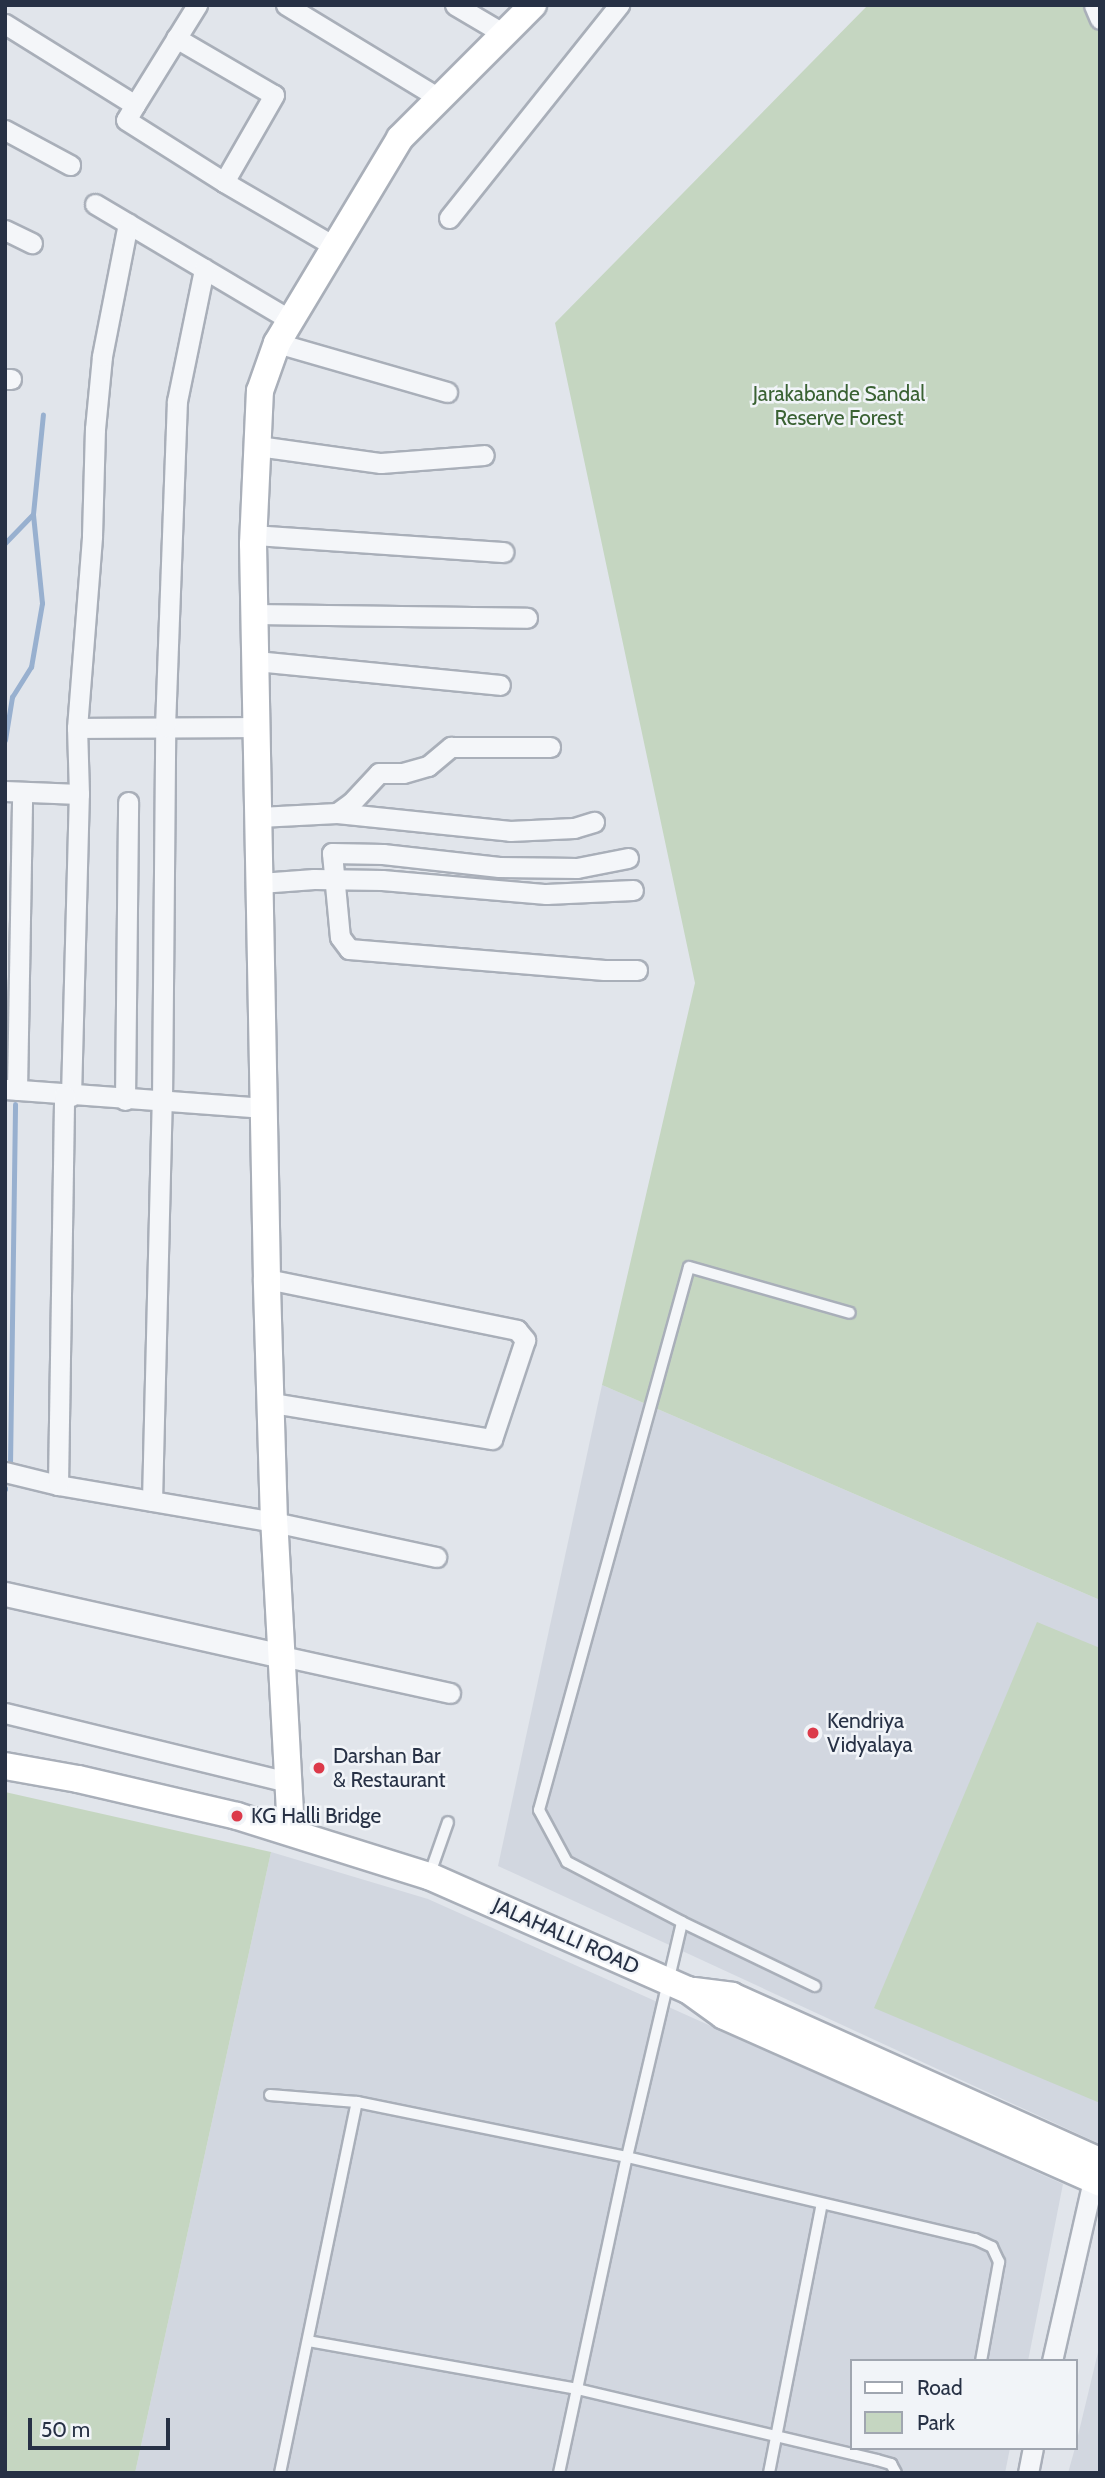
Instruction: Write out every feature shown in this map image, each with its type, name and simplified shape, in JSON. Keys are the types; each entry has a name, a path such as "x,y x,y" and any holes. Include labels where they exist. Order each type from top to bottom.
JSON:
{"main road":[{"path":"291,1830 274,1522 267,1279 254,535 260,391 284,331 400,138 533,5"},
{"name":"JALAHALLI ROAD","path":"5,1766 78,1779 291,1830 429,1876 678,1985 724,2016 1098,2171"}],"street":[{"path":"197,5 126,120 224,182 334,246"},
{"path":"286,5 439,99"},
{"path":"455,5 504,34"},
{"path":"449,218 619,5"},
{"path":"1094,5 1100,19"},
{"path":"5,24 135,105"},
{"path":"176,38 274,95 224,182"},
{"path":"5,130 70,165"},
{"path":"96,204 204,269 284,331 447,392"},
{"path":"58,1485 79,794 77,728 92,536 97,405 102,356 128,223"},
{"path":"5,230 32,243"},
{"path":"152,1501 162,1102 165,727 177,401 204,269"},
{"path":"258,446 381,463 484,454"},
{"path":"254,535 503,552"},
{"path":"255,614 527,618"},
{"path":"256,661 500,685"},
{"path":"77,728 257,727"},
{"path":"337,813 379,773 403,773 428,765 451,747 550,747"},
{"path":"79,794 14,791 11,1090 265,1108"},
{"path":"125,1100 128,802"},
{"path":"259,817 337,813 510,831 574,828 594,822"},
{"path":"628,859 577,868 499,867 383,854 332,853 340,937 349,949 604,970 637,970"},
{"path":"260,883 333,879 382,880 546,894 634,890"},
{"path":"267,1279 517,1330 525,1340 492,1439 272,1403"},
{"path":"5,1472 58,1485 274,1522 436,1557"},
{"path":"5,1594 450,1693"},
{"path":"5,1713 288,1782"},
{"path":"1052,2359 1098,2171"},
{"path":"1028,2473 1033,2450"}],"lane":[{"path":"815,1986 682,1922 567,1862 539,1810 689,1267 850,1313"},
{"path":"429,1876 448,1822"},
{"path":"559,2473 626,2157 678,1985 682,1922"},
{"path":"270,2095 357,2102 626,2157 956,2233 992,2247 999,2262 981,2359"},
{"path":"280,2473 357,2102"},
{"path":"769,2473 822,2204"},
{"path":"308,2341 577,2389 877,2460 891,2464 896,2473"}],"shaded area":[{"name":"Kendriya Vidyalaya","path":"602,1385 1100,1600 1100,2144 498,1866"},
{"path":"271,1852 428,1899 1063,2184 1028,2359 850,2359 850,2450 1010,2450 1005,2473 135,2473"},
{"path":"1100,2344 1100,2473 1068,2473 1074,2450 1077,2450 1077,2440"}],"green space":[{"name":"Jarakabande Sandal Reserve Forest","path":"868,5 1100,5 1100,1600 602,1385 695,983 555,323"},
{"path":"1037,1622 1100,1648 1100,2103 874,2008"},
{"path":"5,1792 271,1852 135,2473 5,2473"}],"waterway":[{"path":"5,740 12,697 31,667 42,603 33,514 43,414"},
{"path":"5,543 33,514"},
{"path":"10,1466 15,1104"}],"place":[{"name":"Kendriya Vidyalaya","path":"813,1733"},
{"name":"Darshan Bar & Restaurant","path":"319,1768"},
{"name":"KG Halli Bridge","path":"237,1816"}]}
